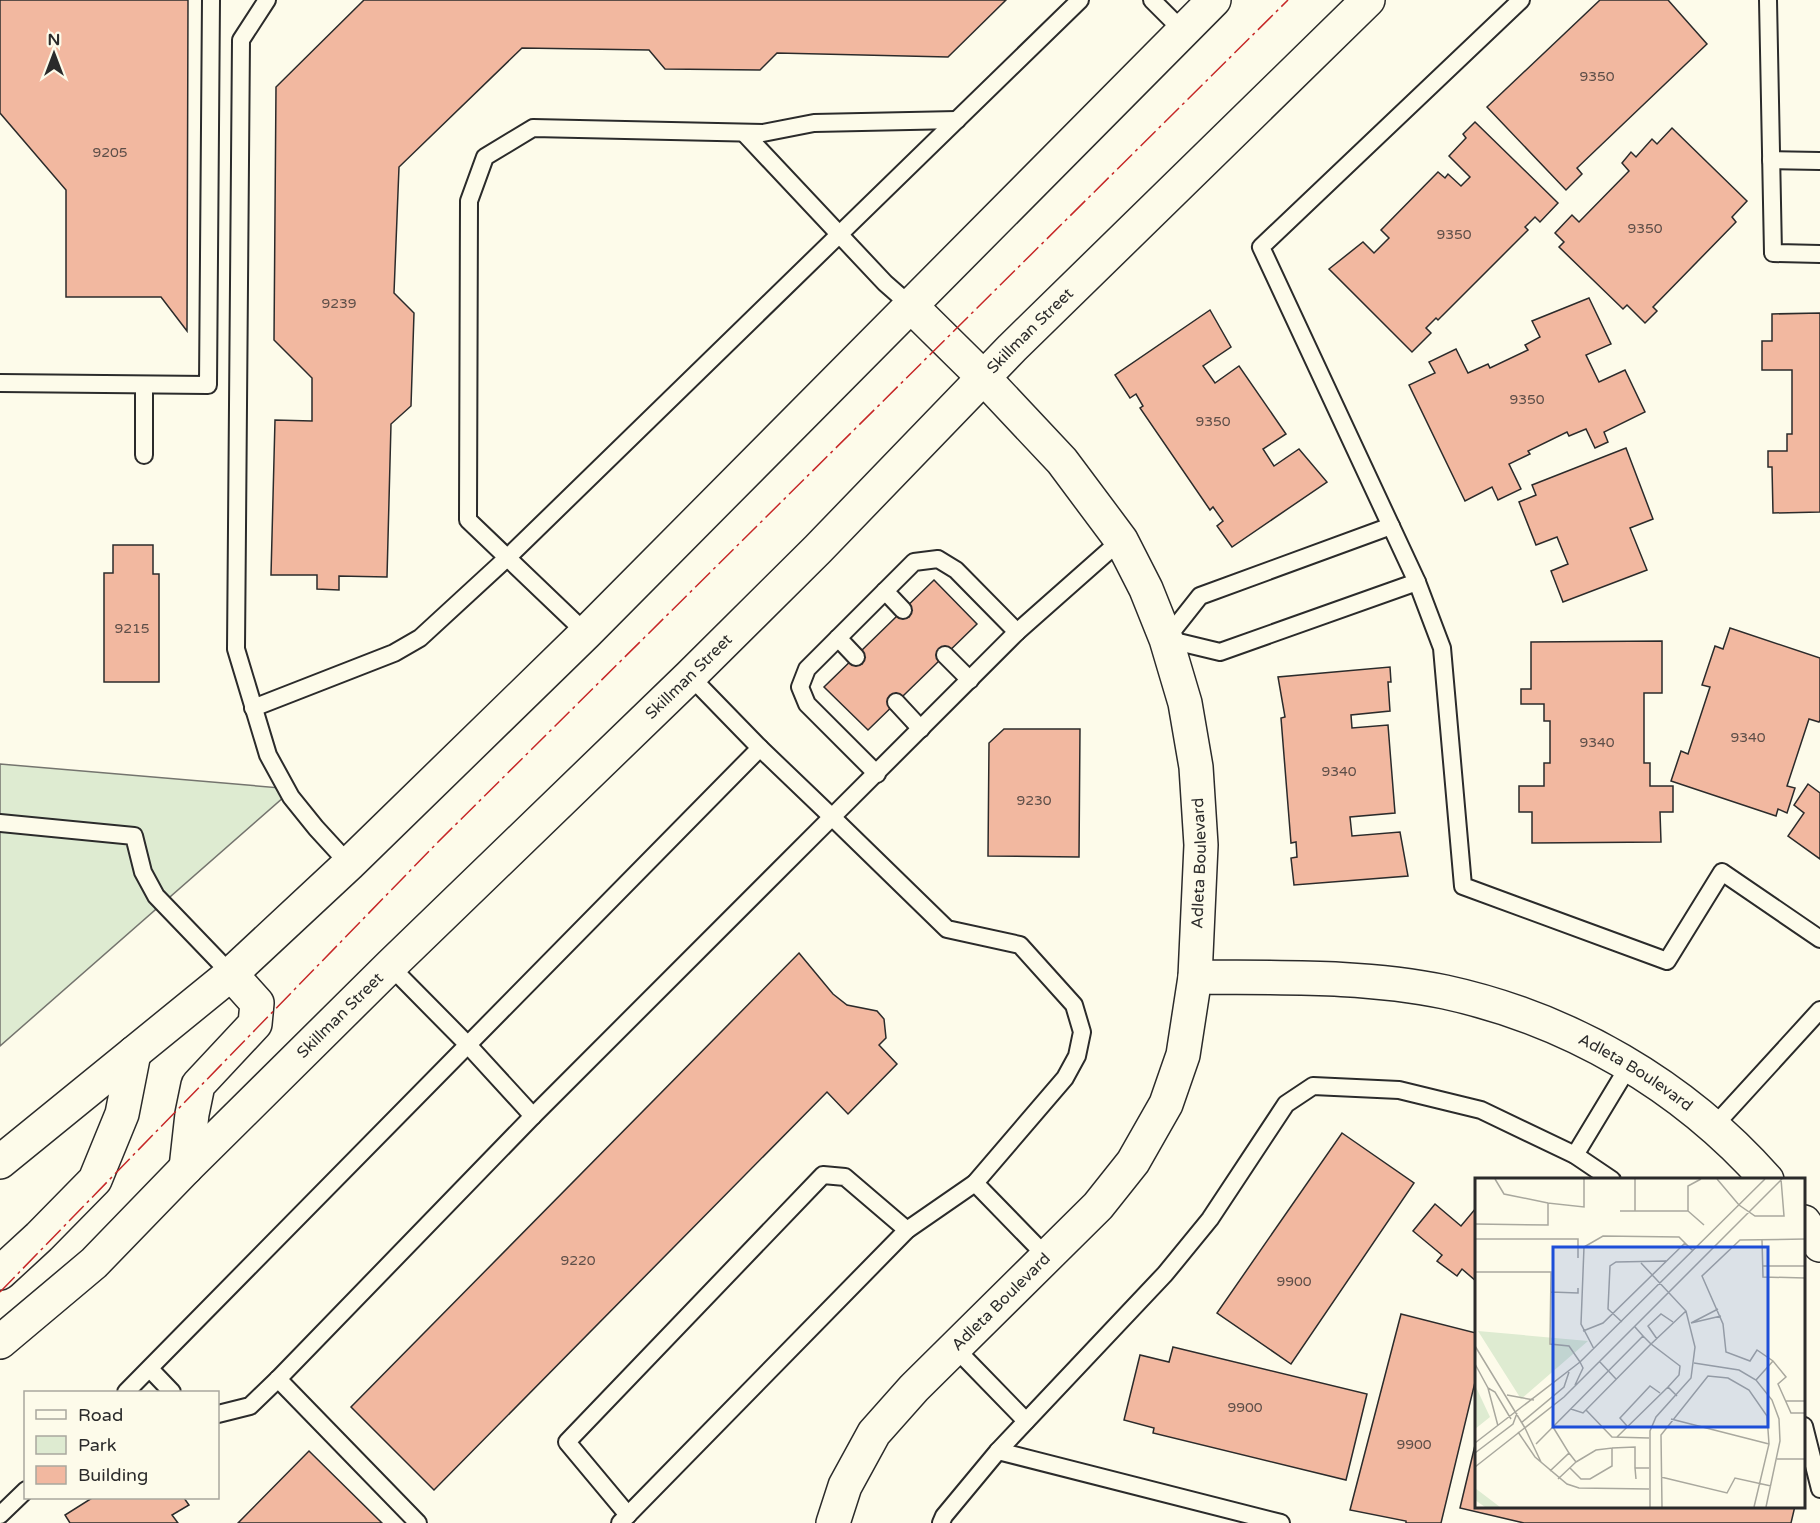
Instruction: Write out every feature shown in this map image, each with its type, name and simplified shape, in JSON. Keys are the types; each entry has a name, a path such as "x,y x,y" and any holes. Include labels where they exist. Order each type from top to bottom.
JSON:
{"main road":[{"path":"0,1162 231,974 349,864 586,633 1214,0"},
{"name":"Skillman Street","path":"0,1342 93,1263 390,966 690,676 818,549 984,378 1368,0"},
{"name":"Adleta Boulevard","path":"833,1523 845,1486 874,1433 914,1388 1048,1258 1098,1206 1133,1162 1166,1104 1183,1055 1195,977 1201,845 1196,767 1185,703 1166,639 1146,589 1121,540 1062,461 984,378 910,305"},
{"path":"186,1168 198,1085 255,1024 257,1003 231,974"},
{"name":"Adleta Boulevard","path":"1195,977 1317,979 1386,984 1444,992 1504,1008 1569,1034 1630,1064 1714,1126 1766,1178"},
{"path":"0,1273 39,1237 94,1180 122,1113 134,1053"},
{"path":"1805,1225 1820,1245"}],"lane":[{"path":"0,383 208,385 211,0"},
{"path":"267,0 241,40 236,649 268,755 291,797 349,864"},
{"path":"253,708 394,653 420,638 507,558 1080,0"},
{"path":"1152,0 1183,31"},
{"path":"1521,0 1261,247 1417,582 1442,648 1463,886 1667,961 1722,872 1820,939"},
{"path":"1768,0 1773,253 1820,254"},
{"path":"586,633 468,520 469,201 485,157 532,128 763,133 814,123 957,120"},
{"path":"744,133 885,283 910,305"},
{"path":"1771,160 1820,161"},
{"path":"144,384 144,455"},
{"path":"1391,526 1200,596 1166,639 1220,652 1417,582"},
{"path":"219,1414 250,1406 278,1379 533,1116 1017,632 1121,540"},
{"path":"877,774 807,704 800,687 807,669 914,562 938,559 956,570 1017,632"},
{"path":"885,591 903,610"},
{"path":"838,638 856,657"},
{"path":"945,655 969,680"},
{"path":"690,676 760,748 946,929 1020,945 1074,1005 1082,1032 1077,1056 1065,1078 975,1183 907,1230 624,1519 567,1442 823,1175 845,1177 907,1230"},
{"path":"896,702 921,729"},
{"path":"127,1391 760,748"},
{"path":"0,823 134,836 143,872 156,896 231,974"},
{"path":"390,966 533,1116"},
{"path":"1714,1126 1820,1010"},
{"path":"1575,1155 1630,1064"},
{"path":"941,1523 944,1516 998,1451 1165,1274 1210,1219 1286,1104 1313,1086 1399,1090 1481,1110 1575,1155 1610,1178"},
{"path":"975,1183 1048,1258"},
{"path":"955,1348 1026,1421"},
{"path":"150,1369 171,1391"},
{"path":"278,1379 418,1523"},
{"path":"1805,1433 1820,1489"},
{"path":"998,1451 1281,1523"},
{"path":"0,1515 24,1492"}],"green space":[{"path":"0,764 293,789 0,1046"}],"building":[{"path":"0,0 188,0 187,331 161,297 66,297 66,190 0,113"},
{"path":"364,0 1006,0 948,57 777,53 760,70 665,69 649,50 522,48 399,167 394,293 414,313 411,406 391,424 387,577 339,576 339,590 317,589 317,575 271,575 275,420 312,421 312,378 274,340 276,87"},
{"path":"1600,0 1668,0 1707,44 1577,168 1582,174 1566,190 1487,107"},
{"path":"1475,122 1558,203 1540,222 1535,217 1525,227 1528,230 1438,320 1436,318 1426,328 1431,333 1412,352 1329,269 1363,242 1374,253 1389,238 1381,230 1438,172 1445,178 1448,174 1461,186 1470,177 1449,156 1466,138 1463,134"},
{"path":"1672,128 1747,201 1732,217 1736,222 1653,307 1657,311 1645,323 1627,305 1623,309 1559,247 1564,242 1555,233 1572,215 1579,222 1629,171 1622,163 1631,152 1636,157 1652,139 1657,144"},
{"path":"1589,298 1611,344 1586,355 1599,382 1625,370 1645,412 1604,432 1608,442 1595,448 1586,429 1569,436 1567,432 1528,451 1530,454 1509,464 1521,489 1498,500 1492,487 1465,501 1409,385 1435,373 1429,362 1456,349 1468,373 1488,364 1490,368 1528,350 1525,345 1540,337 1532,321"},
{"path":"1210,310 1231,347 1203,366 1215,383 1239,366 1286,434 1263,449 1274,466 1299,449 1327,482 1232,547 1217,526 1223,521 1213,507 1210,510 1140,408 1143,406 1136,394 1130,398 1115,375"},
{"path":"1820,313 1820,512 1773,513 1772,467 1768,467 1768,451 1787,451 1787,434 1792,434 1792,370 1762,370 1762,341 1772,341 1772,314"},
{"path":"1626,448 1653,519 1630,528 1647,570 1563,602 1551,571 1568,564 1557,537 1536,545 1519,502 1536,495 1532,485"},
{"path":"113,545 153,545 153,574 159,574 159,682 104,682 104,573 113,573"},
{"path":"934,580 977,624 868,730 824,687"},
{"path":"1730,628 1820,658 1820,720 1819,722 1809,719 1787,786 1795,788 1787,813 1778,809 1776,816 1671,781 1681,751 1688,754 1710,687 1702,685 1715,646 1723,649"},
{"path":"1662,641 1662,693 1644,693 1644,763 1650,763 1650,786 1673,786 1673,812 1660,812 1661,842 1532,843 1532,812 1519,812 1519,786 1544,786 1544,763 1550,763 1550,721 1544,721 1544,704 1521,704 1521,689 1531,689 1531,642"},
{"path":"1390,667 1391,682 1388,682 1390,711 1351,715 1352,728 1388,725 1395,813 1350,817 1352,836 1400,832 1408,876 1294,885 1291,858 1297,857 1296,842 1291,843 1281,718 1285,717 1278,677"},
{"path":"1004,729 1080,729 1079,857 988,856 989,743"},
{"path":"1808,784 1820,793 1820,859 1788,836 1804,813 1794,805"},
{"path":"799,953 833,994 847,1005 877,1011 884,1019 886,1038 879,1045 897,1064 848,1114 827,1092 434,1490 351,1407"},
{"path":"1342,1133 1414,1183 1291,1364 1217,1313"},
{"path":"1435,1204 1461,1226 1475,1209 1475,1280 1462,1269 1457,1276 1437,1261 1442,1255 1413,1231"},
{"path":"1401,1314 1475,1333 1475,1382 1441,1523 1406,1523 1406,1521 1350,1510"},
{"path":"1173,1347 1367,1394 1346,1480 1153,1433 1154,1428 1124,1420 1140,1355 1169,1362"},
{"path":"1475,1445 1475,1508 1795,1508 1791,1523 1524,1523 1460,1508"},
{"path":"309,1451 382,1523 238,1523"},
{"path":"90,1499 185,1499 189,1505 172,1515 178,1523 70,1523 65,1515"}],"power":[{"path":"0,1292 438,842 1288,0"}]}
